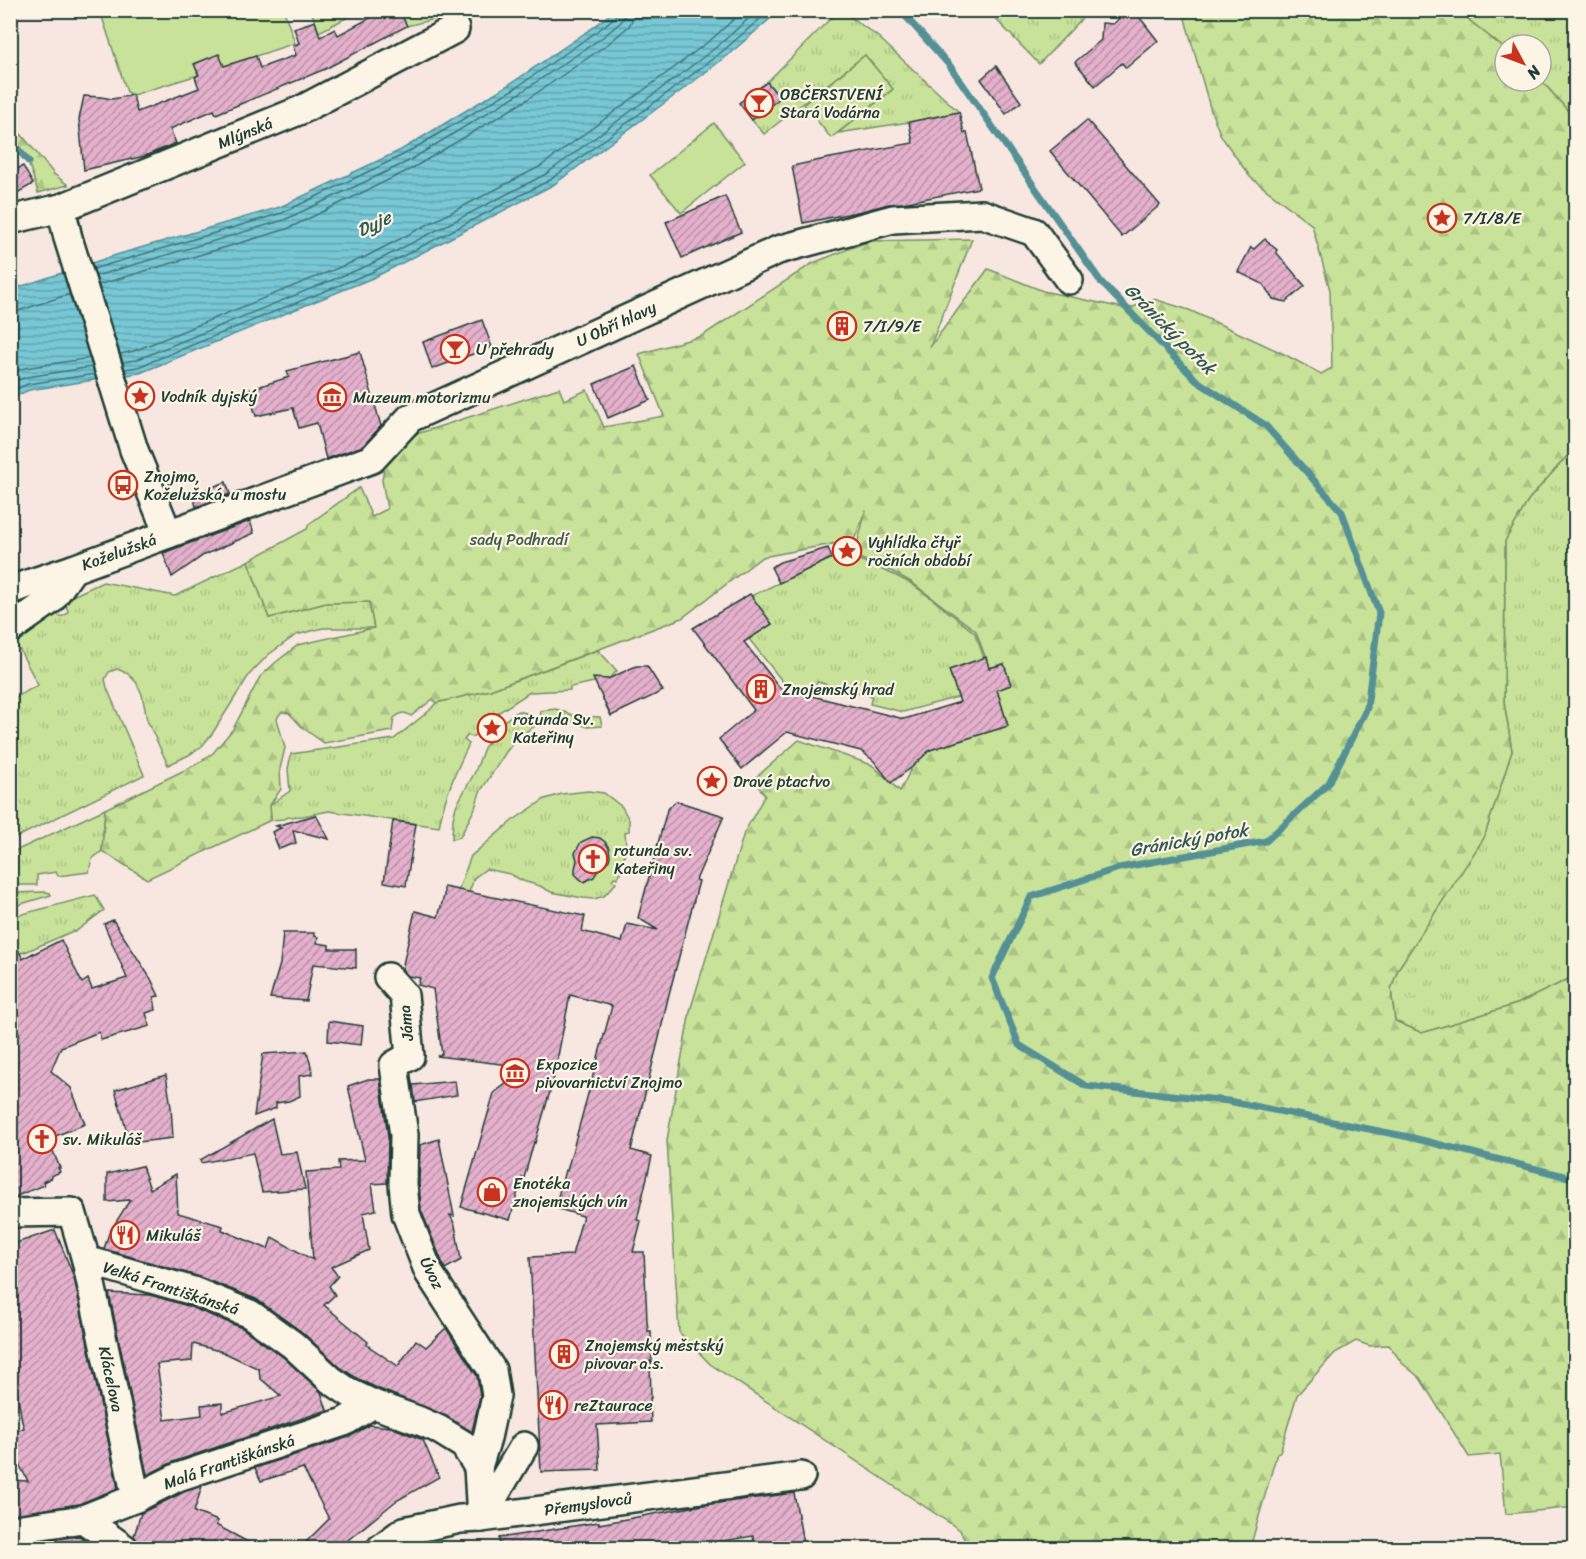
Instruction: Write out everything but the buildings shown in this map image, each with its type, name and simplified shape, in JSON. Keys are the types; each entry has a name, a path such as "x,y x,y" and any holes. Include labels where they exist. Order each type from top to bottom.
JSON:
{"street":[{"name":"Mlýnská","path":"10,220 61,208 301,110 455,29"},
{"name":"Koželužská","path":"10,590 168,534 134,450 68,238 61,208"},
{"name":"U Obří hlavy","path":"168,534 372,459 410,418 778,250 893,219 982,214 1034,232 1069,280"},
{"path":"10,629 51,600 73,569"},
{"name":"Jáma","path":"388,977 404,995 410,1056 394,1065"},
{"name":"Úvoz","path":"394,1065 404,1135 403,1184 406,1214 429,1273 492,1370 496,1396 478,1467"},
{"name":"Klácelova","path":"10,1213 72,1212 86,1260 136,1498"},
{"name":"Velká Františkánská","path":"86,1260 193,1292 250,1314 294,1345 331,1380 350,1393 420,1421 464,1445 478,1467"},
{"name":"Malá Františkánská","path":"14,1529 83,1519 178,1478 344,1422 373,1404"},
{"path":"481,1518 524,1446"},
{"path":"478,1467 481,1518"},
{"name":"Přemyslovců","path":"381,1548 404,1531 460,1519 801,1476"},
{"path":"83,1519 124,1548"}],"green space":[{"path":"839,10 877,36 959,112 838,133 892,90 865,55 764,134 752,120 780,98 767,82"},
{"path":"100,11 284,11 295,43 223,67 195,65 198,75 133,95 127,92"},
{"path":"311,11 360,11 319,32"},
{"path":"399,11 445,11 447,16 407,26"},
{"path":"988,11 1089,11 1039,64"},
{"name":"sady Podhradí","path":"1191,11 1463,11 1469,20 1493,39 1493,93 1552,93 1575,119 1575,453 1566,457 1529,499 1505,541 1504,702 1512,751 1484,838 1398,969 1391,989 1395,1021 1422,1033 1517,1004 1575,976 1575,1507 1506,1514 1500,1454 1469,1457 1420,1378 1402,1363 1389,1345 1370,1346 1356,1341 1335,1353 1297,1395 1280,1452 1277,1453 1250,1548 968,1548 960,1530 710,1364 679,1332 667,1140 690,1011 744,833 765,795 753,780 799,740 872,765 900,791 912,767 930,750 1008,726 997,690 1011,684 1004,664 989,668 976,631 911,582 854,556 866,510 854,540 762,557 682,618 490,690 436,703 433,699 411,716 404,713 396,716 392,731 324,743 303,728 289,713 282,712 277,719 285,748 280,769 281,789 270,805 271,820 147,879 102,851 105,809 197,764 213,753 233,729 260,677 298,645 374,628 369,602 326,603 269,618 248,561 307,529 309,524 359,488 372,517 387,509 382,480 385,461 398,440 559,388 564,400 587,390 604,427 664,416 639,354 702,336 813,263 869,241 972,239 930,347 988,269 1043,291 1128,309 1154,299 1189,310 1282,353 1321,374 1332,368 1330,290 1312,225 1250,177 1221,136 1211,111 1185,19"},
{"path":"1463,11 1575,11 1575,119 1552,93 1553,33 1493,33 1493,39 1469,20"},
{"path":"865,55 893,89 831,138 804,104"},
{"path":"11,122 54,174 68,185 38,193 25,155 11,138"},
{"path":"714,123 745,162 681,213 650,175"},
{"path":"1575,453 1575,976 1517,1004 1422,1033 1395,1021 1391,989 1398,969 1484,837 1512,751 1504,702 1505,541 1529,499 1566,457"},
{"path":"843,553 910,583 975,633 984,658 949,670 958,697 903,712 870,704 872,696 817,682 814,690 783,682 749,639 772,624 751,596"},
{"path":"248,561 269,618 326,603 369,602 374,628 323,628 296,635 268,655 249,675 202,746 168,765 147,720 142,694 136,682 127,673 117,669 109,672 105,679 107,688 144,775 11,840 11,700 38,685 14,639 52,610 58,615 65,615 68,611 64,600 103,582 175,596"},
{"path":"598,650 617,671 608,679 570,687 570,690 530,692 484,722 486,726 472,737 468,735 464,740 469,744 447,795 439,827 329,811 271,820 270,805 290,791 288,769 291,754 394,739 436,703 490,690"},
{"path":"556,709 575,716 600,717 602,726 588,727 570,721 543,724 540,711"},
{"path":"518,711 530,714 535,726 518,737 506,752 480,792 475,808 460,837 452,839 456,806 475,772 484,748 500,724"},
{"path":"588,791 604,793 622,807 629,820 629,831 625,832 625,850 620,872 618,878 614,877 612,880 616,883 604,896 594,899 551,892 510,874 486,869 474,878 465,904 456,896 471,856 512,821 545,799 562,794"},
{"path":"105,809 102,851 92,859 89,872 58,876 56,872 37,875 37,885 11,885 11,853"},
{"path":"46,892 51,895 11,907 11,893"},
{"path":"95,895 104,910 75,932 25,951 11,959 11,917"}],"water":[{"name":"Dyje","path":"614,11 779,11 693,82 553,185 375,277 140,373 29,390 11,398 10,290 116,255 280,207 401,150 513,82"}],"waterway":[{"name":"Gránický potok","path":"900,10 950,66 1101,282 1197,381 1265,425 1342,512 1379,613 1367,708 1329,783 1266,841 1119,868 1031,897 992,978 1019,1045 1086,1086 1228,1101 1409,1137 1576,1179"},
{"path":"10,140 29,162"}],"place":[{"name":"OBČERSTVENÍ Stará Vodárna","path":"759,103"},
{"name":"7/I/8/E","path":"1442,218"},
{"name":"7/I/9/E","path":"842,326"},
{"name":"U přehrady","path":"455,349"},
{"name":"Vodník dyjský","path":"140,396"},
{"name":"Muzeum motorizmu","path":"332,397"},
{"name":"Znojmo, Koželužská, u mostu","path":"123,485"},
{"name":"Vyhlídka čtyř ročních období","path":"847,551"},
{"name":"Znojemský hrad","path":"761,689"},
{"name":"rotunda Sv. Kateřiny","path":"492,728"},
{"name":"Dravé ptactvo","path":"712,781"},
{"name":"rotunda sv. Kateřiny","path":"593,859"},
{"name":"Expozice pivovarnictví Znojmo","path":"515,1073"},
{"name":"sv. Mikuláš","path":"42,1139"},
{"name":"Enotéka znojemských vín","path":"492,1192"},
{"name":"Mikuláš","path":"125,1235"},
{"name":"Znojemský městský pivovar a.s.","path":"564,1354"},
{"name":"reZtaurace","path":"553,1405"}]}
